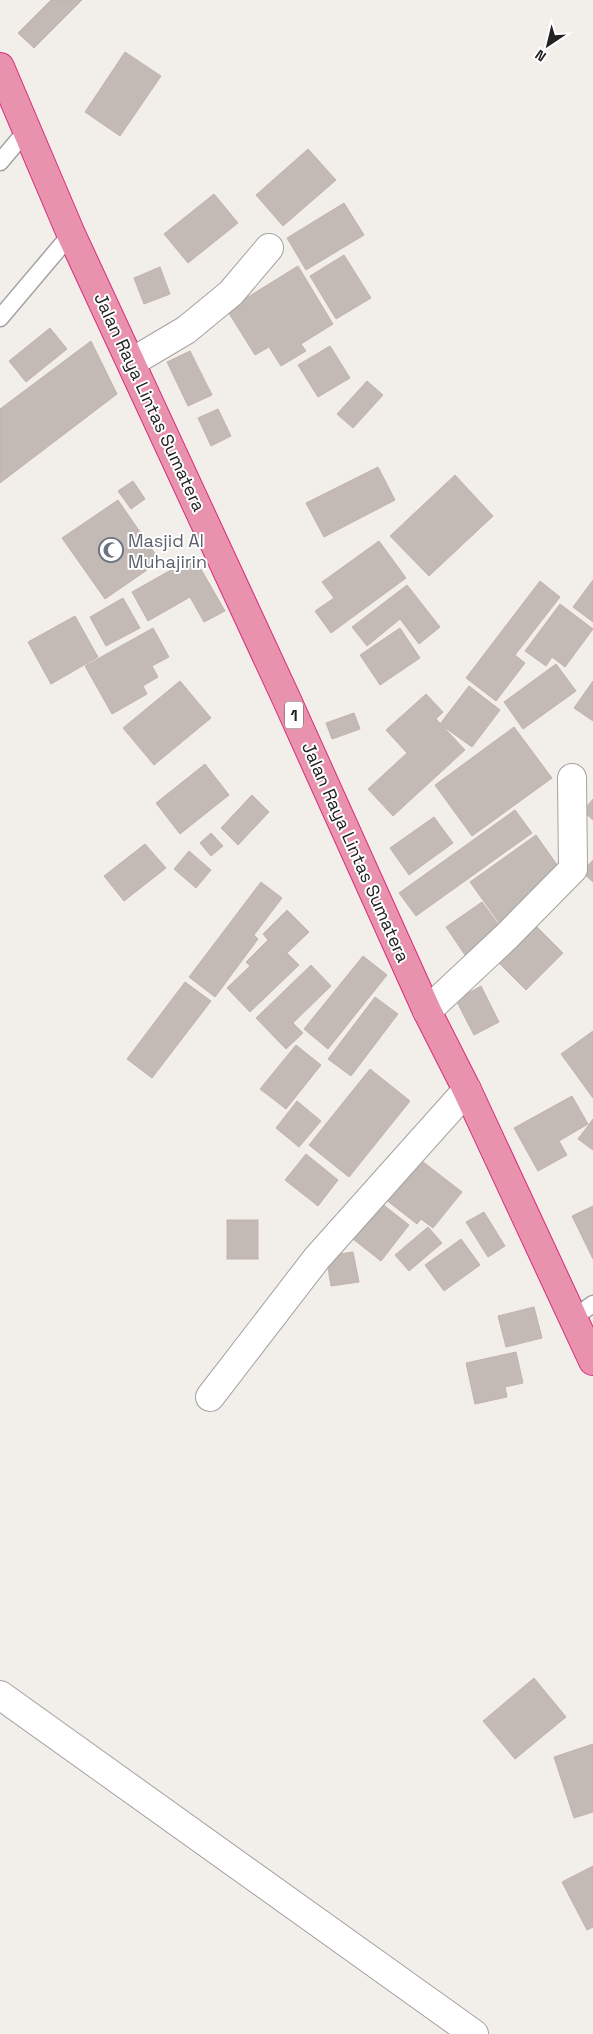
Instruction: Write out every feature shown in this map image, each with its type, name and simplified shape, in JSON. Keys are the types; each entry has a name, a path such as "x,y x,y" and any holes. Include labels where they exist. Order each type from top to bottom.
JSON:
{"highway":[{"name":"Jalan Raya Lintas Sumatera","path":"0,67 71,234 132,362 428,1011 467,1090 583,1311 593,1361"}],"street":[{"path":"132,362 186,330 230,294 269,248"},
{"path":"428,1011 507,936 573,869 572,778"},
{"path":"210,1397 317,1258 467,1090"},
{"path":"0,1696 474,2034"}],"lane":[{"path":"0,162 27,130"},
{"path":"0,318 71,234"}],"building":[{"path":"51,0 82,0 34,48 18,33"},
{"path":"125,52 161,76 120,136 85,112"},
{"path":"308,149 336,180 283,226 256,195"},
{"path":"214,194 238,223 188,263 164,234"},
{"path":"344,203 364,235 306,270 287,238"},
{"path":"344,255 371,298 336,319 310,276"},
{"path":"298,266 333,324 301,344 306,351 281,366 269,347 255,355 227,310"},
{"path":"160,267 170,294 144,304 134,278"},
{"path":"50,328 67,349 26,382 9,361"},
{"path":"91,341 117,394 0,483 0,409"},
{"path":"330,346 350,378 318,397 298,365"},
{"path":"190,351 212,395 188,406 167,362"},
{"path":"367,381 383,395 353,428 337,414"},
{"path":"218,409 231,436 211,446 198,418"},
{"path":"378,467 395,500 324,537 306,503"},
{"path":"455,475 493,516 429,576 390,536"},
{"path":"133,481 145,499 131,509 118,491"},
{"name":"Masjid Al Muhajirin","path":"118,500 160,561 105,599 62,538"},
{"path":"379,541 406,578 331,633 315,611 334,598 322,582"},
{"path":"194,557 225,611 204,622 190,597 148,621 132,592"},
{"path":"593,580 593,622 573,607"},
{"path":"540,581 560,597 515,655 525,663 496,701 466,678"},
{"path":"407,585 440,627 419,644 400,619 367,646 352,627"},
{"path":"123,598 140,628 106,646 90,617"},
{"path":"560,604 593,629 565,667 552,657 546,666 525,651"},
{"path":"75,616 98,657 51,684 28,642"},
{"path":"153,628 169,657 152,666 158,677 143,686 147,694 112,714 85,666"},
{"path":"400,628 420,658 380,685 360,655"},
{"path":"556,664 576,691 523,729 504,702"},
{"path":"180,681 211,718 154,765 123,728"},
{"path":"593,681 593,721 574,708"},
{"path":"469,686 500,710 472,747 440,724"},
{"path":"426,694 443,712 436,719 465,750 393,816 368,789 407,753 386,730"},
{"path":"354,713 360,729 332,739 326,723"},
{"path":"514,727 552,778 472,836 435,785"},
{"path":"205,764 229,795 180,834 156,803"},
{"path":"252,795 269,812 238,845 221,828"},
{"path":"593,799 593,820 583,811"},
{"path":"515,810 532,833 416,916 399,893"},
{"path":"434,817 453,843 409,875 390,848"},
{"path":"211,833 223,846 211,856 200,843"},
{"path":"536,835 560,869 527,893 532,900 500,924 470,882"},
{"path":"145,844 166,868 124,901 104,876"},
{"path":"189,851 211,870 196,888 174,869"},
{"path":"593,860 593,882 582,872"},
{"path":"261,882 282,898 254,935 258,939 215,997 189,977"},
{"path":"482,902 502,929 465,955 446,927"},
{"path":"287,910 309,932 287,953 299,965 250,1012 227,988 250,966 246,962 268,940 263,934"},
{"path":"531,921 563,953 526,990 494,958"},
{"path":"363,956 387,975 328,1049 304,1029"},
{"path":"311,965 331,986 293,1023 303,1033 286,1049 256,1018"},
{"path":"185,982 211,1001 152,1078 127,1059"},
{"path":"481,986 499,1022 474,1035 456,1000"},
{"path":"375,997 398,1014 351,1076 328,1059"},
{"path":"593,1031 593,1098 561,1054"},
{"path":"296,1045 321,1065 286,1109 260,1089"},
{"path":"370,1069 410,1101 349,1177 309,1145"},
{"path":"572,1096 588,1124 559,1141 567,1155 538,1171 514,1128"},
{"path":"297,1101 321,1121 299,1147 276,1128"},
{"path":"593,1119 593,1150 578,1139"},
{"path":"306,1154 338,1180 318,1206 285,1180"},
{"path":"418,1158 462,1192 433,1228 421,1219 417,1224 385,1199"},
{"path":"381,1203 409,1225 381,1261 353,1239"},
{"path":"593,1206 593,1259 572,1216"},
{"path":"484,1212 505,1246 488,1257 466,1222"},
{"path":"227,1220 258,1220 258,1259 227,1259"},
{"path":"428,1227 442,1243 409,1271 395,1255"},
{"path":"461,1239 480,1265 444,1291 425,1265"},
{"path":"353,1252 359,1282 331,1286 326,1256"},
{"path":"534,1307 542,1338 506,1347 498,1316"},
{"path":"516,1352 523,1383 505,1387 507,1397 475,1404 466,1363"},
{"path":"534,1678 566,1717 515,1759 483,1721"},
{"path":"593,1744 593,1812 574,1818 554,1757"},
{"path":"593,1866 593,1927 587,1930 562,1882"}],"place":[{"name":"Masjid Al Muhajirin","path":"111,550"}]}
